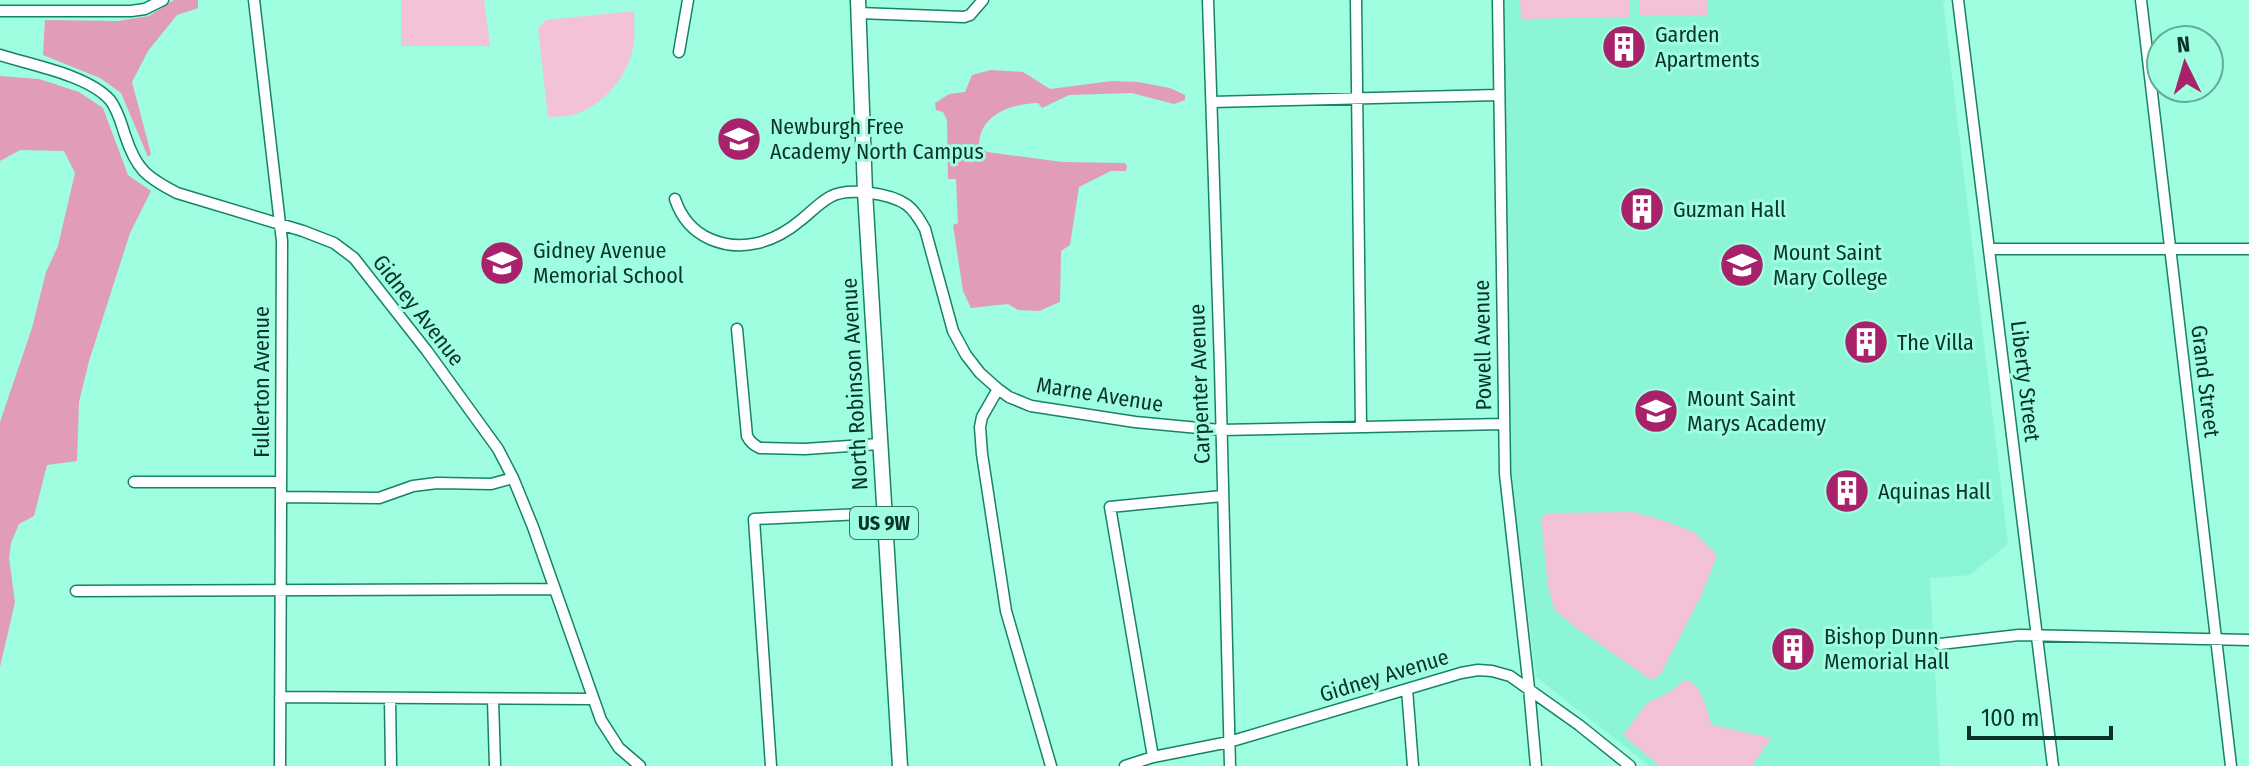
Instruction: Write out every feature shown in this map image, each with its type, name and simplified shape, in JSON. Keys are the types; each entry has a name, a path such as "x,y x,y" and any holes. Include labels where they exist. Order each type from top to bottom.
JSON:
{"highway":[{"name":"North Robinson Avenue","path":"859,6 865,192 900,766"}],"street":[{"path":"0,11 105,6 131,11 145,9 163,0"},
{"name":"Fullerton Avenue","path":"254,0 282,241 280,766"},
{"path":"679,52 688,0"},
{"path":"859,6 964,17 970,15 983,0"},
{"name":"Carpenter Avenue","path":"1208,0 1230,766"},
{"path":"1356,0 1361,427"},
{"name":"Powell Avenue","path":"1498,0 1505,474 1536,766"},
{"name":"Liberty Street","path":"1958,0 2053,766"},
{"name":"Grand Street","path":"2141,0 2231,766"},
{"name":"Gidney Avenue","path":"0,55 69,76 96,89 109,100 119,116 130,152 140,169 159,183 177,193 334,243 354,258 487,433 513,478 592,699 608,733 619,748 640,766"},
{"path":"1212,102 1499,95"},
{"path":"675,199 680,215 690,226 708,238 744,246 782,234 832,196 865,192"},
{"name":"Marne Avenue","path":"865,192 895,198 918,215 925,229 953,331 973,364 998,389 1020,402 1045,409 1135,422 1220,430 1503,424"},
{"path":"1989,249 2249,249"},
{"path":"737,329 750,442 760,448 805,449 879,444"},
{"path":"998,389 982,417 982,454 1006,611 1051,766"},
{"path":"281,497 379,498 413,486 491,484 513,478"},
{"path":"134,482 281,482"},
{"path":"1153,757 1110,507 1222,496"},
{"path":"771,766 754,519 883,513"},
{"path":"76,591 555,589"},
{"path":"1940,644 2019,635 2249,640"},
{"name":"Gidney Avenue","path":"1125,766 1153,757 1229,742 1478,670 1510,676 1529,688 1625,764"},
{"path":"1407,689 1413,766"},
{"path":"280,697 592,699"},
{"path":"390,698 391,766"},
{"path":"493,699 495,766"}],"shaded area":[{"path":"174,0 198,0 198,8 177,15 148,51 132,82 151,154 148,157 121,93 100,78 43,55 45,20 118,21 149,16"},
{"path":"401,0 484,0 490,46 401,46"},
{"name":"Mount Saint Mary College","path":"1504,0 1943,0 2008,544 1970,575 1930,578 1940,766 1650,766 1536,677 1511,480"},
{"path":"1520,0 1629,0 1629,17 1521,19"},
{"path":"1640,0 1707,0 1707,15 1640,15"},
{"path":"634,11 632,54 614,87 584,111 570,116 548,117 538,28 546,20"},
{"path":"991,70 1023,72 1050,89 1112,81 1138,82 1170,88 1185,95 1185,100 1174,104 1132,93 1069,95 1042,108 1038,103 1008,108 985,125 979,144 987,152 1062,162 1125,163 1127,166 1126,171 1111,171 1079,187 1070,245 1061,251 1060,302 1039,311 1018,310 1008,304 971,308 963,291 953,225 958,223 956,179 948,179 947,120 943,112 936,110 935,103 949,94 965,92 972,75"},
{"path":"0,76 39,79 79,92 103,108 128,175 151,191 130,233 89,361 79,402 77,461 47,465 34,516 19,524 11,543 9,558 15,602 0,667 0,422 32,328 46,272 58,246 75,173 64,151 20,150 0,161"},
{"path":"1633,512 1694,532 1717,555 1701,596 1660,675 1651,680 1554,609 1548,586 1541,518 1547,513"},
{"path":"1685,680 1696,686 1712,725 1771,738 1752,766 1660,766 1623,735 1647,703 1670,692"}],"place":[{"name":"Garden Apartments","path":"1624,47"},
{"name":"Newburgh Free Academy North Campus","path":"739,139"},
{"name":"Guzman Hall","path":"1642,209"},
{"name":"Gidney Avenue Memorial School","path":"502,263"},
{"name":"Mount Saint Mary College","path":"1742,265"},
{"name":"The Villa","path":"1866,342"},
{"name":"Mount Saint Marys Academy","path":"1656,411"},
{"name":"Aquinas Hall","path":"1847,491"},
{"name":"Bishop Dunn Memorial Hall","path":"1793,649"}]}
